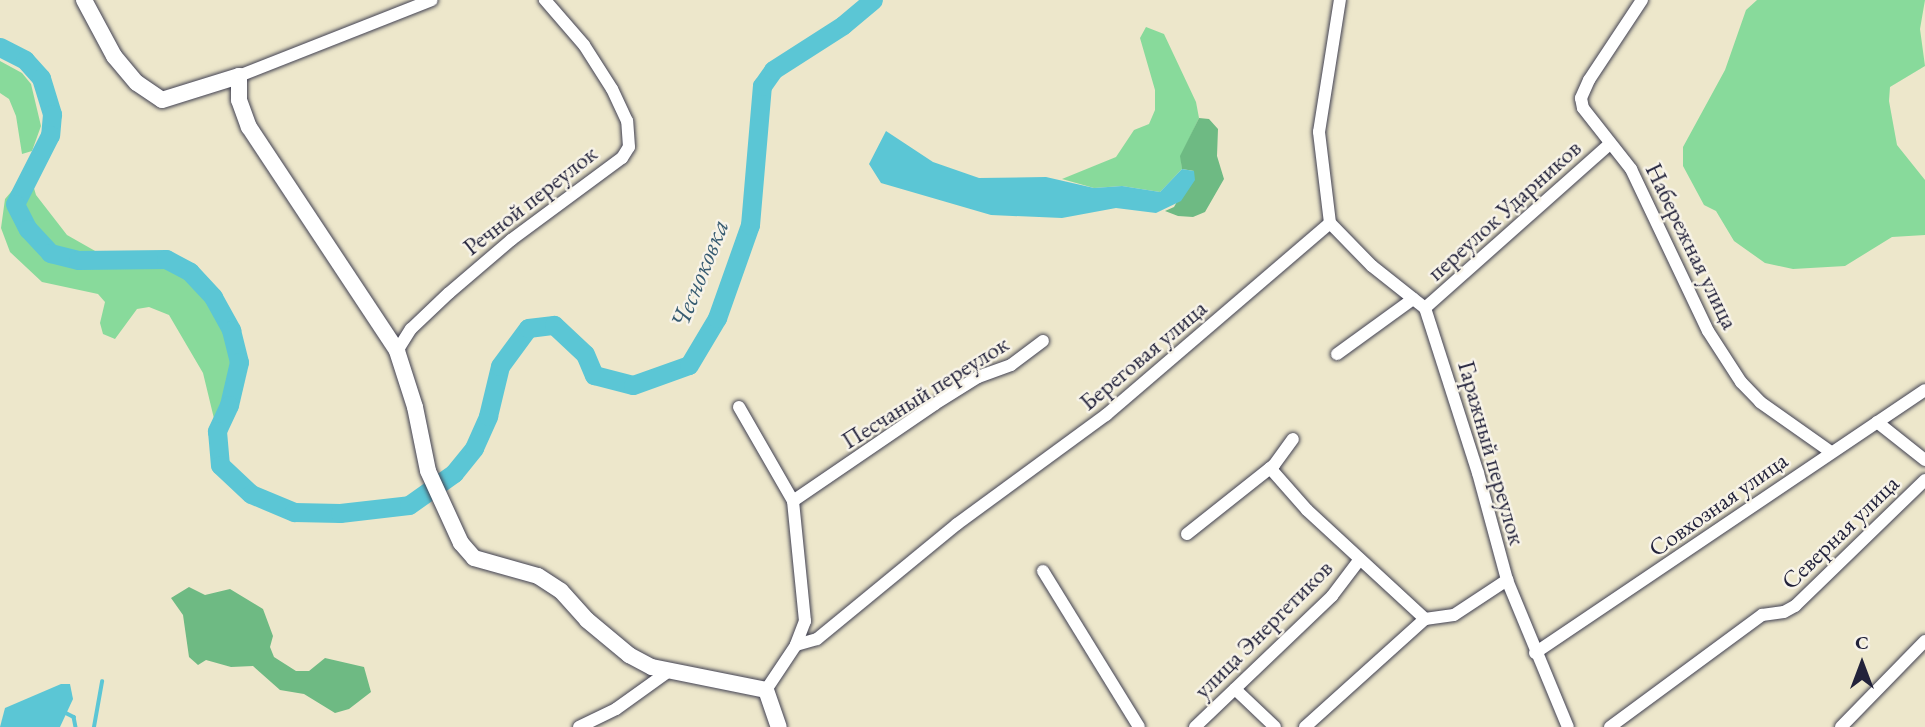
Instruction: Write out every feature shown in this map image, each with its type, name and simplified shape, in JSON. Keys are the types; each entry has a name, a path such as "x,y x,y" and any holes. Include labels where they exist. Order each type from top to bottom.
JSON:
{"street":[{"path":"84,0 114,56 137,83 162,100 239,76 432,0"},
{"name":"Речной переулок","path":"397,351 411,329 449,293 511,240 622,158 629,147 627,121 612,89 584,45 545,0"},
{"path":"1340,0 1319,132 1330,223 1372,266 1425,308"},
{"name":"Набережная улица","path":"1642,0 1581,98 1590,120 1632,169 1708,331 1741,382 1760,402 1831,452"},
{"path":"239,76 239,100 249,127 397,351 415,407 428,471 461,543 474,558 538,576 561,591 587,620 629,654 669,671 766,690"},
{"name":"переулок Ударников","path":"1425,308 1610,144"},
{"name":"Береговая улица","path":"796,645 817,639 957,524 1105,415 1330,223"},
{"name":"переулок Ударников","path":"1337,354 1413,299"},
{"name":"Гаражный переулок","path":"1425,308 1478,473 1507,580 1535,653 1568,727"},
{"name":"Песчаный переулок","path":"793,501 935,404 978,377 1011,365 1043,341"},
{"name":"Совхозная улица","path":"1535,653 1925,390"},
{"path":"739,407 793,501 806,621 796,645 766,690"},
{"path":"1877,422 1925,460"},
{"path":"1187,534 1270,468 1293,439"},
{"path":"1270,468 1360,559 1426,619"},
{"name":"Северная улица","path":"1610,727 1762,615 1784,612 1795,606 1925,480"},
{"name":"улица Энергетиков","path":"1195,727 1332,596 1360,559"},
{"path":"1043,571 1139,727"},
{"path":"1305,727 1426,619 1454,615 1507,580"},
{"path":"1841,727 1925,641"},
{"path":"579,727 616,709 669,671"},
{"path":"1235,689 1275,727"},
{"path":"766,690 779,727"}],"green space":[{"path":"1757,0 1925,0 1920,29 1925,66 1890,87 1889,101 1897,145 1925,180 1925,235 1892,237 1845,266 1793,269 1765,263 1734,241 1716,211 1704,205 1683,166 1683,147 1725,70 1746,10"},
{"path":"1146,27 1164,34 1196,102 1199,118 1181,156 1182,169 1160,192 1122,186 1094,188 1062,179 1116,157 1134,130 1149,124 1155,110 1155,90 1140,38"},
{"path":"0,61 22,73 31,84 41,126 32,151 22,154 16,116 9,99 0,93"},
{"path":"1199,118 1209,119 1218,129 1217,156 1224,179 1205,212 1193,217 1178,216 1165,211 1174,207 1194,171 1182,169 1180,156"},
{"path":"29,171 36,195 67,235 111,260 166,259 190,272 213,297 231,330 239,362 229,405 217,431 203,373 169,315 149,307 137,309 115,339 103,334 100,323 105,302 98,294 42,282 10,252 1,228 5,199"},
{"path":"189,587 205,595 230,589 263,609 273,636 270,647 274,657 296,671 309,671 325,658 364,667 371,692 349,709 335,713 304,694 280,690 253,666 231,667 206,660 198,665 189,657 183,615 171,598"}],"water":[{"path":"886,131 933,162 979,178 1046,177 1094,188 1122,186 1160,192 1182,169 1194,171 1195,180 1181,201 1156,213 1116,208 1062,218 991,215 881,183 869,164"},
{"path":"61,684 70,684 73,699 60,727 0,727 5,708"}],"waterway":[{"name":"Чесноковка","path":"0,47 25,60 41,78 52,114 50,135 15,204 28,229 50,253 78,260 166,259 190,272 213,297 231,330 239,362 229,405 217,431 220,465 251,494 294,512 340,513 409,505 454,473 474,448 488,416 500,366 528,328 554,325 585,354 594,375 633,385 689,365 717,318 750,225 762,86 773,70 843,25 873,0"},
{"path":"94,727 102,682"},
{"path":"66,713 74,717 76,727"}]}
